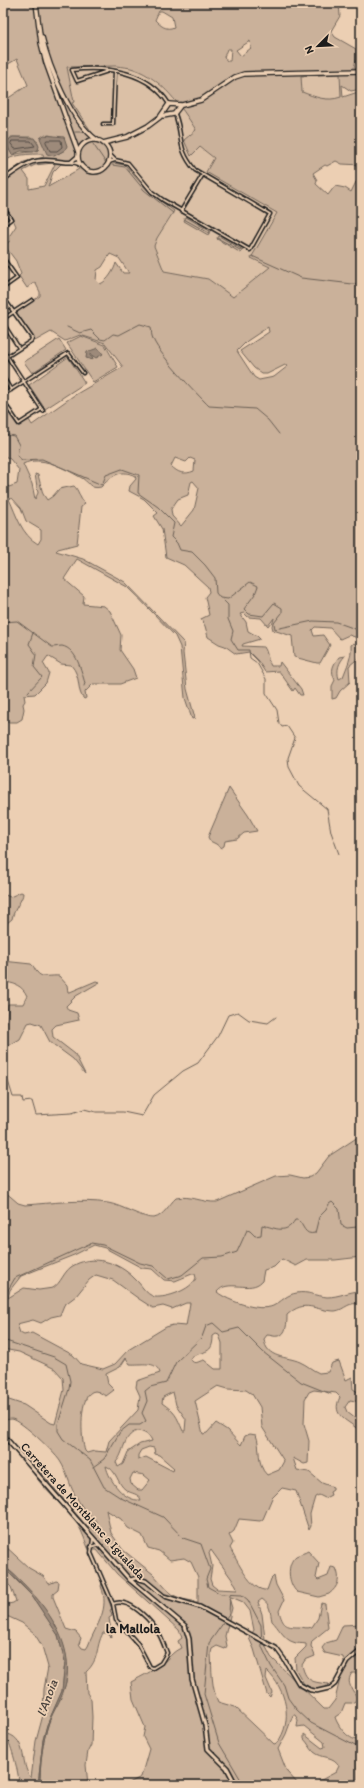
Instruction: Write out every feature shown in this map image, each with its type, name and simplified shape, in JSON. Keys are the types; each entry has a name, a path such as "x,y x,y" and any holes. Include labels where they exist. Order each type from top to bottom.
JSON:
{"main road":[{"path":"36,3 40,28 50,64 63,94 91,136 103,143 109,150"},
{"path":"40,28 41,43 46,63 78,154 79,164 88,172 97,173 104,169 110,162 109,150 112,141"},
{"path":"160,117 167,109 169,104 177,106 201,100 234,77 244,74 361,71"},
{"path":"103,143 131,135 160,117 174,114 177,106"},
{"path":"167,109 170,114"},
{"path":"78,154 86,142 97,140"},
{"name":"Carretera de Montblanc a Igualada","path":"3,1435 130,1580 185,1626 189,1639 192,1679 205,1725 208,1749 227,1768 236,1785"}],"street":[{"path":"108,71 77,81 72,70 115,71 138,76 158,90 169,104"},
{"path":"103,124 113,124 115,71"},
{"path":"110,156 115,160 128,163 152,192 181,211 250,250 270,214 202,175 191,164 184,153 174,114"},
{"path":"71,162 78,154"},
{"path":"110,162 115,160"},
{"path":"3,180 25,164 32,161 71,162 79,164"},
{"path":"181,211 202,175"},
{"path":"3,207 11,219 3,225"},
{"path":"3,258 17,278 3,287"},
{"path":"3,297 32,338 3,359"},
{"path":"3,319 32,300"},
{"path":"3,323 19,348"},
{"path":"3,350 42,410 19,424 3,400"},
{"path":"3,395 68,353 83,373"},
{"path":"3,377 11,390"},
{"path":"96,1542 92,1546 91,1553 113,1604 116,1620 138,1644 147,1663 153,1668 161,1663 167,1653 156,1629 126,1602 119,1601 113,1604"},
{"path":"92,1546 96,1542"},
{"path":"130,1580 136,1578 146,1581 164,1596 195,1604 271,1645 280,1653 299,1684 310,1690 317,1691 330,1688 335,1684 347,1662 361,1650"}],"shaded area":[{"path":"3,3 339,3 340,16 331,31 335,37 356,49 354,68 361,68 361,89 351,91 342,85 343,97 361,91 361,165 342,164 336,161 327,166 325,165 313,173 317,180 316,184 328,195 335,186 345,188 351,192 356,182 361,178 361,626 357,629 361,632 361,639 349,635 340,639 330,628 315,627 312,630 314,636 323,635 330,645 320,663 317,663 294,657 292,636 273,630 272,626 274,618 268,626 261,618 248,617 244,613 240,614 246,622 248,631 260,639 243,644 242,646 264,647 271,666 279,666 280,662 301,689 303,695 300,695 295,688 293,691 279,671 265,672 258,661 249,652 236,654 208,637 201,619 209,615 205,597 209,592 208,587 184,565 166,557 162,529 154,516 158,513 144,499 129,491 130,486 136,479 135,476 120,473 112,477 101,487 97,488 89,485 83,479 67,470 52,464 37,461 23,464 32,484 35,499 38,493 35,474 38,475 43,494 47,500 59,489 74,486 85,504 81,507 77,544 58,549 56,551 83,559 125,582 184,643 183,653 187,689 195,718 192,719 185,698 180,647 175,636 129,588 77,559 64,579 84,596 83,604 104,606 110,611 121,635 120,650 133,669 136,678 120,684 93,684 85,692 86,698 84,699 80,692 77,674 71,665 61,664 48,656 43,663 49,673 46,683 35,694 24,695 25,701 23,704 24,709 22,719 17,722 3,722 3,487 5,483 9,487 17,484 19,470 10,459 3,455 3,405 18,426 29,420 32,425 73,396 123,367 105,343 80,335 65,341 51,332 35,341 15,313 40,296 40,292 35,282 27,288 19,276 21,274 16,261 4,245 10,241 10,235 16,226 3,204 3,177 24,162 44,157 43,154 21,155 6,160 3,163 3,71 7,78 7,99 28,85 17,59 3,67","holes":["159,11 162,11 172,17 174,27 166,28 155,20","250,41 251,48 241,56 236,50","227,49 231,49 230,61 227,61 224,57","116,66 130,68 153,79 162,86 184,112 196,130 184,140 191,156 200,147 214,158 206,172 277,213 251,258 270,267 233,297 208,279 164,271 154,246 157,238 174,211 149,192 125,165 113,163 113,155 110,146 93,134 72,103 74,102 67,67","340,74 341,97 331,99 316,97 302,92 301,76","49,135 57,137 65,150 54,156 43,137","11,137 31,137 38,142 38,150 12,155 10,149","55,164 44,186 29,189 29,179 23,171 35,165","61,164 76,164 79,169 48,187 53,172","110,254 119,258 129,273 123,273 116,263 112,272 103,283 100,284 96,280 97,270 102,267","268,327 269,332 240,351 254,368 262,374 267,374 285,365 288,366 274,377 259,380 254,377 237,351 247,341","175,458 186,462 190,458 195,460 194,471 181,473 171,466","193,481 199,488 194,510 181,526 172,516 171,509 178,499 188,495 191,482","12,498 21,508 26,521 41,530 41,539 38,544 27,535 20,524 9,499"]},
{"path":"116,66 135,69 157,82 183,109 196,130 184,140 191,156 199,147 214,158 206,172 277,213 252,259 270,267 233,298 208,279 164,271 154,246 157,238 174,211 149,192 125,165 113,163 113,154 93,134 72,103 67,67"},
{"path":"340,74 341,97 335,99 318,99 302,92 301,76"},
{"path":"186,217 210,231 208,235 184,221"},
{"path":"219,236 243,250 241,253 217,239"},
{"path":"81,336 105,345 118,367 93,382 67,343"},
{"path":"59,339 66,350 32,373 24,362"},
{"path":"68,357 85,383 45,409 29,385"},
{"path":"354,643 359,647 361,646 361,656 349,666 350,682 340,691 336,698 332,699 332,686 335,680 332,670 339,657 345,656 338,669 339,679 343,677 350,657 351,645"},
{"path":"229,788 257,831 244,833 237,839 225,841 224,846 221,848 210,841 208,837"},
{"path":"21,892 23,893 23,896 12,919 7,923 7,925 3,926 3,894 10,897"},
{"path":"3,961 31,964 41,975 59,976 67,985 68,992 96,981 100,982 76,996 66,1006 68,1010 77,1013 79,1020 56,1025 52,1029 53,1037 75,1054 85,1074 73,1059 50,1042 41,1025 32,1022 28,1023 20,1039 3,1049 3,1029 7,1019 8,1004 23,1004 27,996 23,989 17,985 3,982"},
{"path":"361,1135 361,1257 335,1260 307,1260 296,1266 282,1259 274,1267 264,1270 262,1281 257,1285 245,1287 227,1286 217,1292 228,1299 244,1305 260,1308 273,1306 287,1296 297,1293 308,1293 327,1297 361,1291 361,1305 350,1304 335,1311 305,1306 300,1307 287,1315 286,1328 281,1335 267,1335 264,1339 269,1350 273,1353 278,1356 300,1362 319,1373 328,1372 332,1363 339,1361 346,1380 352,1377 353,1389 358,1392 361,1391 361,1402 350,1400 345,1407 347,1412 361,1423 361,1432 339,1414 337,1409 340,1397 336,1393 314,1390 309,1392 305,1399 304,1424 309,1441 308,1463 304,1464 293,1458 297,1470 309,1472 322,1483 333,1487 333,1490 330,1492 331,1495 325,1498 319,1495 315,1497 310,1514 311,1526 309,1530 296,1491 282,1488 272,1498 263,1519 260,1521 239,1519 234,1531 229,1535 233,1543 230,1548 245,1574 255,1586 267,1590 271,1579 274,1576 276,1585 284,1600 279,1611 285,1624 294,1627 312,1627 318,1618 321,1603 325,1604 328,1628 312,1641 311,1646 315,1656 305,1660 302,1665 308,1678 315,1682 329,1684 326,1687 317,1689 304,1684 296,1670 295,1658 306,1647 306,1644 295,1643 287,1639 272,1621 270,1609 265,1601 262,1599 258,1602 262,1614 266,1647 271,1657 324,1709 328,1709 335,1700 344,1662 343,1657 325,1653 322,1648 326,1643 336,1640 343,1625 361,1624 361,1673 352,1673 349,1680 350,1686 358,1699 352,1703 345,1703 341,1713 335,1717 345,1733 353,1739 361,1740 361,1785 312,1785 336,1772 339,1766 334,1760 314,1752 304,1739 304,1734 322,1748 325,1747 324,1742 304,1726 297,1727 298,1720 295,1715 293,1715 286,1734 278,1749 287,1772 299,1785 125,1785 141,1777 149,1749 143,1737 145,1727 133,1699 131,1682 159,1667 173,1653 181,1648 178,1641 182,1638 179,1630 117,1574 97,1550 89,1550 78,1525 44,1487 27,1462 31,1461 84,1523 97,1532 97,1522 81,1505 57,1457 38,1437 17,1421 9,1419 3,1421 3,1398 24,1405 51,1423 55,1424 64,1390 63,1378 55,1369 19,1352 3,1349 3,1190 18,1203 25,1205 87,1201 108,1203 150,1218 154,1218 161,1215 176,1198 181,1197 217,1202 276,1176 290,1175 303,1178 310,1177 316,1173 329,1156","holes":["94,1245 105,1248 142,1268 152,1269 164,1280 175,1281 192,1274 195,1274 196,1278 184,1290 172,1295 155,1297 146,1292 129,1273 113,1264 96,1260 79,1263 71,1267 53,1288 39,1290 24,1288 8,1298 10,1290 21,1276 74,1255","96,1275 113,1280 153,1308 163,1306 172,1309 186,1303 190,1303 186,1326 173,1325 166,1327 128,1350 115,1364 103,1369 81,1364 73,1355 32,1333 24,1335 20,1333 17,1324 33,1320 41,1323 51,1317 60,1315 64,1305 76,1296 89,1280","216,1334 219,1335 222,1343 222,1369 215,1369 204,1360 195,1363 190,1359 191,1357 207,1351 211,1346 213,1336","126,1358 130,1364 148,1364 155,1366 160,1373 137,1381 136,1387 140,1396 138,1410 109,1441 106,1452 94,1451 87,1453 85,1451 82,1438 83,1408 90,1393 95,1391 106,1396 114,1390 108,1384 106,1374 120,1367","218,1386 228,1389 246,1390 252,1394 260,1407 262,1427 284,1461 279,1470 267,1475 261,1466 256,1435 250,1434 245,1436 241,1445 227,1430 216,1423 207,1433 203,1434 195,1401","173,1392 176,1405 186,1419 185,1431 183,1431 179,1421 167,1406 162,1403 163,1397","139,1431 148,1436 152,1441 140,1444 128,1452 123,1464 118,1467 116,1462 132,1433","149,1447 154,1448 155,1454 159,1455 174,1468 173,1471 146,1457 138,1460 138,1455 141,1450","106,1466 115,1474 123,1487 139,1496 141,1500 129,1498 123,1494 110,1478","133,1473 144,1475 150,1480 142,1490 138,1490 131,1484 130,1479","106,1510 121,1519 128,1528 142,1535 148,1548 159,1551 170,1560 184,1558 191,1562 198,1577 198,1602 182,1599 171,1594 153,1574 123,1550 111,1533","211,1550 236,1585 237,1590 217,1589 212,1585 210,1579 212,1566 209,1553","231,1597 243,1602 250,1611 254,1630 249,1638 254,1649 267,1694 270,1697 272,1692 266,1678 267,1671 274,1678 283,1696 286,1706 285,1725 277,1743 274,1744 235,1707 218,1702 213,1684 211,1653 212,1649 217,1646 225,1649 227,1646 225,1636 232,1608 229,1598"]},
{"path":"3,1544 29,1568 43,1576 49,1584 56,1581 59,1582 58,1589 53,1593 53,1597 66,1629 76,1632 81,1638 79,1644 82,1648 86,1649 88,1646 101,1616 104,1602 101,1586 102,1583 112,1609 110,1610 112,1616 109,1618 112,1638 107,1633 103,1633 93,1663 86,1672 87,1693 91,1699 92,1717 91,1745 88,1751 86,1765 88,1785 40,1785 40,1769 47,1730 64,1689 67,1672 66,1654 52,1620 41,1604 3,1565"},
{"path":"308,1551 319,1563 316,1578 318,1580 328,1576 331,1567 336,1568 338,1572 338,1582 335,1589 329,1594 319,1597 297,1592 292,1584 289,1574 291,1564 296,1556"},
{"path":"3,1567 32,1596 58,1635 65,1661 62,1691 47,1725 43,1740 38,1785 19,1785 14,1756 10,1744 8,1741 3,1739 3,1733 11,1735 17,1739 22,1751 27,1772 31,1778 36,1741 43,1715 44,1689 48,1667 42,1646 34,1633 22,1623 9,1617 3,1617 3,1605 16,1601 11,1587 3,1579"}],"water":[{"path":"44,135 64,137 67,146 65,150 54,156 47,154 40,138"},
{"path":"13,137 34,138 39,146 38,150 33,152 21,151 12,155 5,142"},
{"path":"98,348 103,354 96,358 90,354 93,360 86,358 87,352"},
{"path":"3,1565 16,1576 41,1604 61,1636 66,1654 67,1671 64,1689 51,1718 45,1738 40,1769 40,1785 38,1785 43,1740 47,1725 62,1691 65,1661 58,1635 32,1596"}],"waterway":[{"path":"19,3 26,5 32,3"},
{"path":"236,3 246,6 270,3"},
{"path":"75,132 84,132"},
{"path":"93,144 106,163"},
{"path":"112,165 125,167 144,190 173,213"},
{"path":"184,219 209,233"},
{"path":"217,238 242,251"},
{"path":"252,256 301,278 361,285"},
{"path":"67,327 80,333 91,330 100,339 105,340 113,334 119,335 140,324 151,327 152,336 155,343 168,362 209,406 255,409 268,420 279,434"},
{"path":"3,434 14,436 19,445 17,456 22,460 42,459 102,485 106,475 122,469 139,475 138,493 158,507 174,523 171,537 177,543 180,550 192,552 205,565 215,578 216,593 220,598 228,599 250,582 258,586 255,594 244,609 249,614 263,616 274,603 282,608 282,613 274,623 275,629 313,621 336,622 361,631"},
{"path":"223,600 228,605 228,619 233,631 231,639 238,650 249,650 250,658 257,663 266,679 266,693 277,710 279,723 282,727 287,726 295,738 288,758 289,767 299,786 327,809 331,832 339,854"},
{"path":"3,622 17,621 52,647 62,646 71,651 78,661 85,683 84,686"},
{"path":"28,692 42,677 34,667 36,654 29,644 33,633"},
{"path":"3,1078 8,1081 13,1097 22,1097 23,1102 32,1101 36,1115 72,1113 84,1109 96,1112 123,1112 142,1116 154,1095 183,1071 198,1063 218,1036 228,1015 238,1012 249,1020 268,1023 276,1017"},
{"path":"3,1307 8,1290 15,1278 91,1243 103,1245 140,1263 153,1266 168,1279 182,1275 203,1258 222,1257 237,1252 247,1230 255,1236 261,1235 262,1225 276,1229 284,1229 292,1225 295,1220 298,1220 306,1232 311,1234 315,1233 319,1217 332,1202 339,1209 341,1225 347,1228 357,1227 359,1223 358,1197 361,1187"},
{"path":"93,1467 104,1459 120,1432 129,1425 140,1425 146,1421 142,1413 147,1401 145,1391 150,1387 166,1383 176,1362 202,1337 206,1326 213,1323 223,1332 239,1328 263,1352 301,1382 331,1394"},
{"path":"3,1340 54,1357 66,1364 70,1381 69,1389 58,1424 58,1431 63,1439 90,1460 104,1487 121,1498 163,1517 183,1538 201,1544 210,1569 206,1579 208,1587 221,1594 242,1595 248,1600 261,1625 262,1647 271,1666 284,1685 288,1698 296,1709 311,1723 361,1749"},
{"path":"225,1619 229,1614 230,1595"},
{"path":"224,1622 209,1643 204,1694 219,1743 244,1785"}],"district":[{"name":"la Mallola","path":"133,1628"}],"water label":[{"name":"l'Anoia","path":"47,1698"}]}
